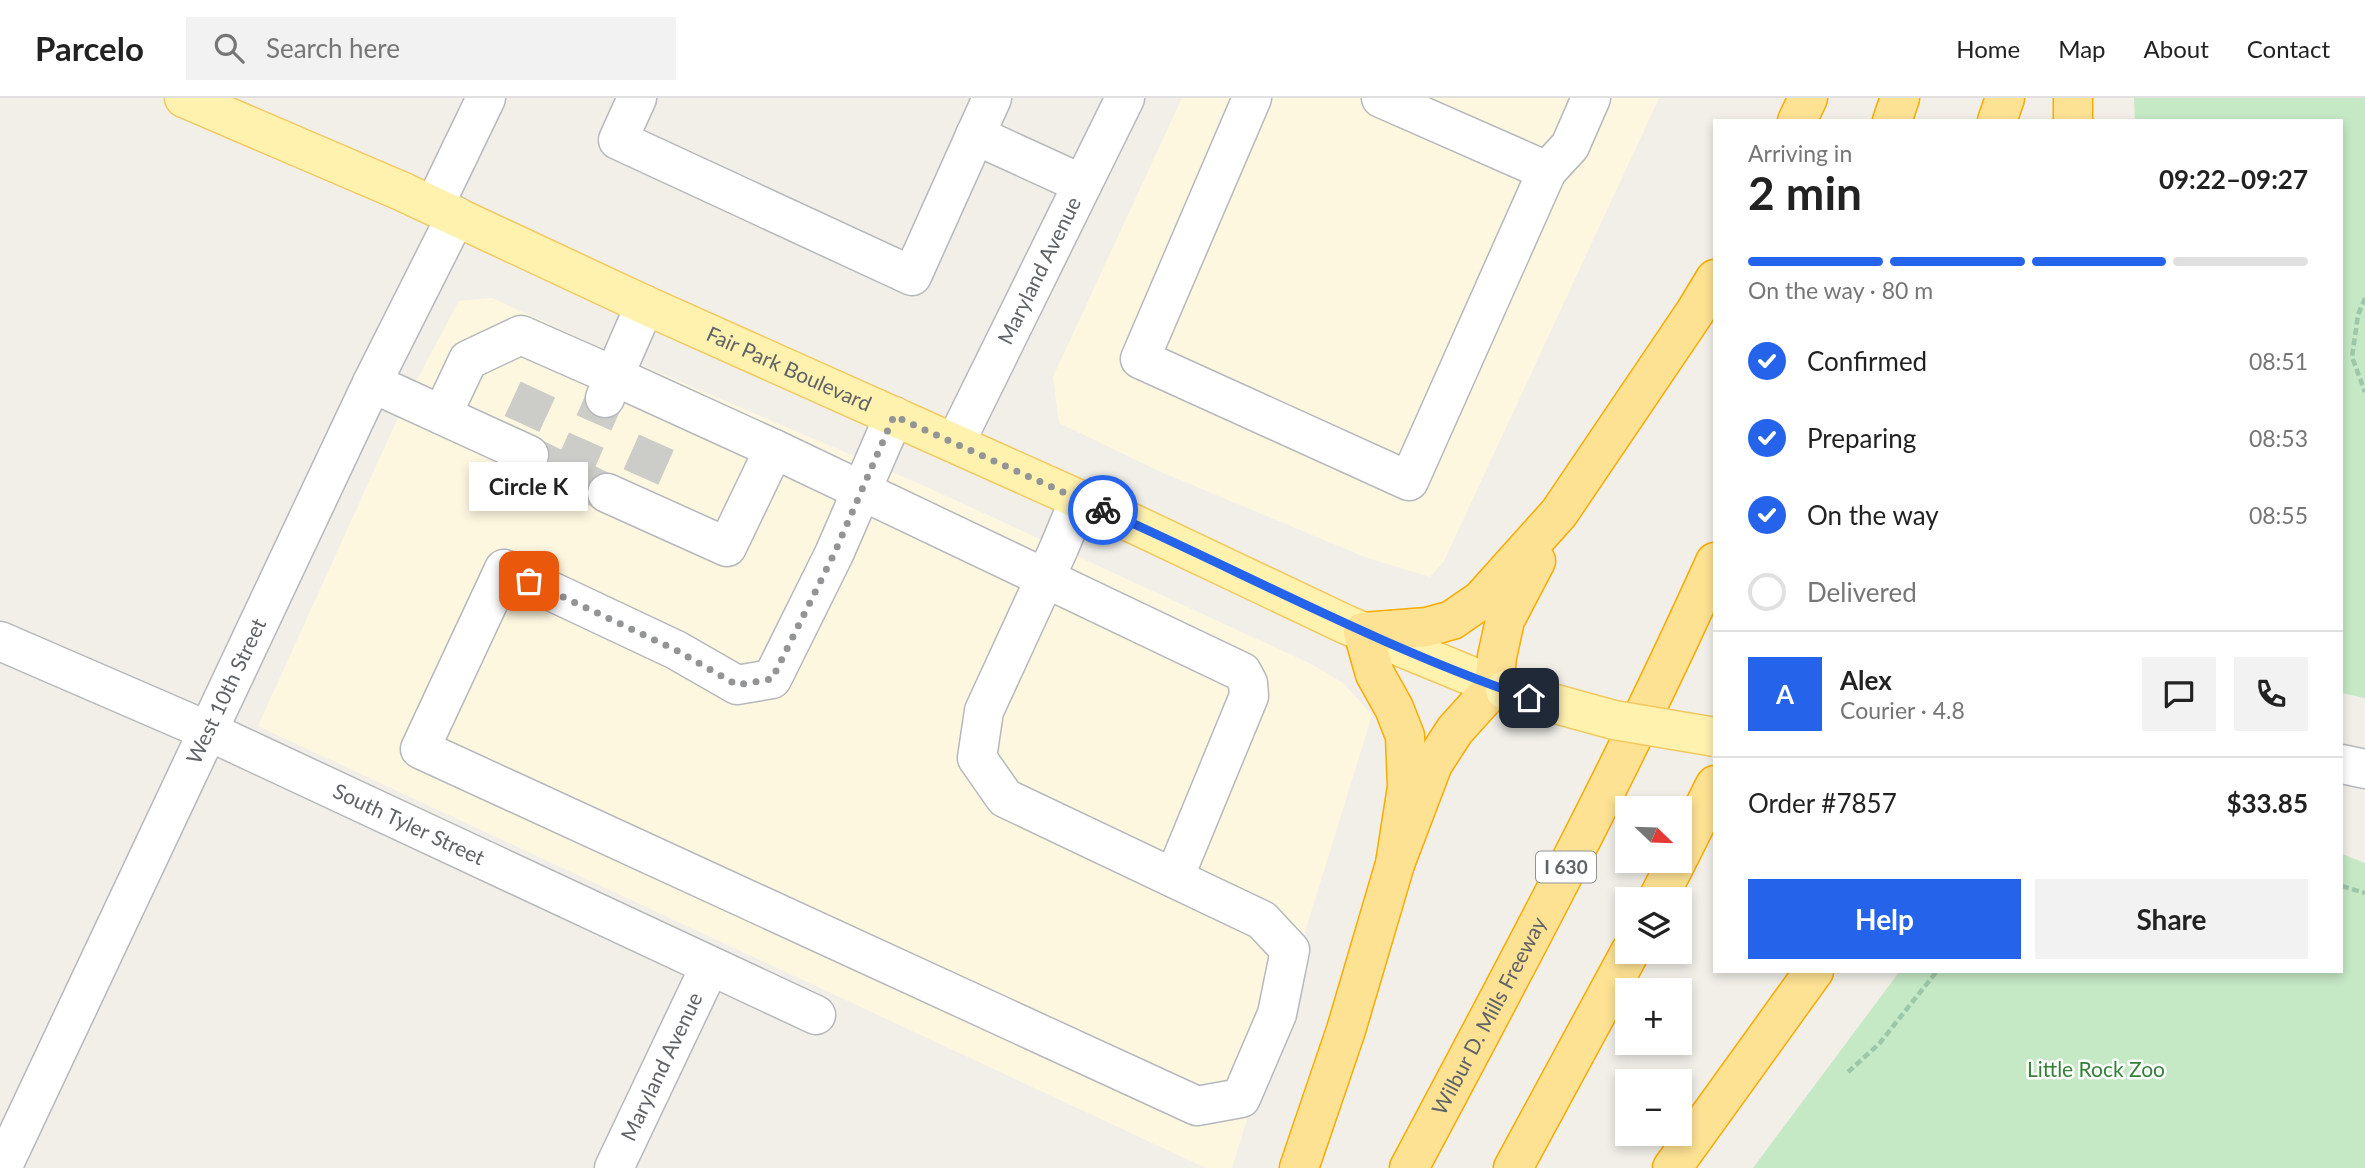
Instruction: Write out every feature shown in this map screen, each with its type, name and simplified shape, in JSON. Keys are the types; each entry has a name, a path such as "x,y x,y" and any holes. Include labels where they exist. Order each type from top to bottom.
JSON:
{"highway":[{"path":"1798,119 1808,98"},
{"path":"1893,119 1900,98"},
{"path":"1998,119 2005,98"},
{"path":"2073,98 2073,119"},
{"path":"1299,1168 1346,1030 1395,864 1433,764 1455,730 1500,688 1497,657 1505,620 1559,513 1713,282"},
{"path":"1395,864 1407,787 1405,736 1394,708 1375,674 1363,632 1427,627 1452,621 1481,600 1559,513"},
{"name":"Wilbur D. Mills Freeway","path":"1409,1168 1627,749 1713,566"},
{"path":"1692,831 1713,789"},
{"path":"1513,1168 1624,964"},
{"path":"1672,1168 1814,973"}],"main road":[{"name":"Fair Park Boulevard","path":"184,98 445,211 1363,632 1500,688 1614,720 1713,737"}],"street":[{"name":"West 10th Street","path":"2,1168 372,383 445,211 486,98"},
{"path":"637,98 618,140 912,276 992,98"},
{"name":"Maryland Avenue","path":"955,443 1125,98"},
{"path":"1252,98 1140,359 1409,481 1569,98"},
{"path":"1381,98 1541,169"},
{"path":"1541,169 1570,146 1591,98"},
{"path":"975,135 1082,184"},
{"path":"609,388 645,305"},
{"path":"442,415 468,360 521,335 551,362 668,414 774,449 1242,673 1248,684 1249,696 1174,878"},
{"path":"372,383 442,415 521,442"},
{"path":"894,416 834,554 772,679 737,685 676,650 504,569 420,750 1197,1106 1241,1098 1277,1014 1290,950 1262,920 1004,799 977,758 984,711 1079,500"},
{"path":"626,491 727,547 774,449"},
{"name":"South Tyler Street","path":"0,641 208,732 816,1015"},
{"path":"2343,764 2365,769"},
{"name":"Maryland Avenue","path":"614,1168 710,965"}],"path":[{"path":"2365,298 2358,315 2352,357 2365,392"},
{"path":"2343,886 2365,893"},
{"path":"1848,1072 1879,1044 1935,973"}],"shaded area":[{"path":"1182,98 1659,98 1444,561 1430,577 1365,557 1161,472 1059,423 1053,377"},
{"path":"492,298 622,357 929,488 1311,664 1343,683 1372,715 1232,1168 1206,1168 258,726 407,398 459,301"}],"green space":[{"path":"2134,98 2365,98 2365,698 2343,693 2343,119 2135,119"},
{"name":"Little Rock Zoo","path":"2343,854 2365,863 2365,1168 1753,1168 1899,973 2343,973"}],"tunnel":[{"path":"522,424 545,374"},
{"path":"571,475 604,400"},
{"path":"641,477 664,425"},
{"path":"529,455 607,493"}],"way so far":[{"path":"529,581 676,650 737,685 772,679 834,554 894,416 1103,510"}],"place":[{"name":"Circle K","path":"529,581"}],"route":[{"path":"1103,510 1347,625 1494,687 1529,698"}]}
